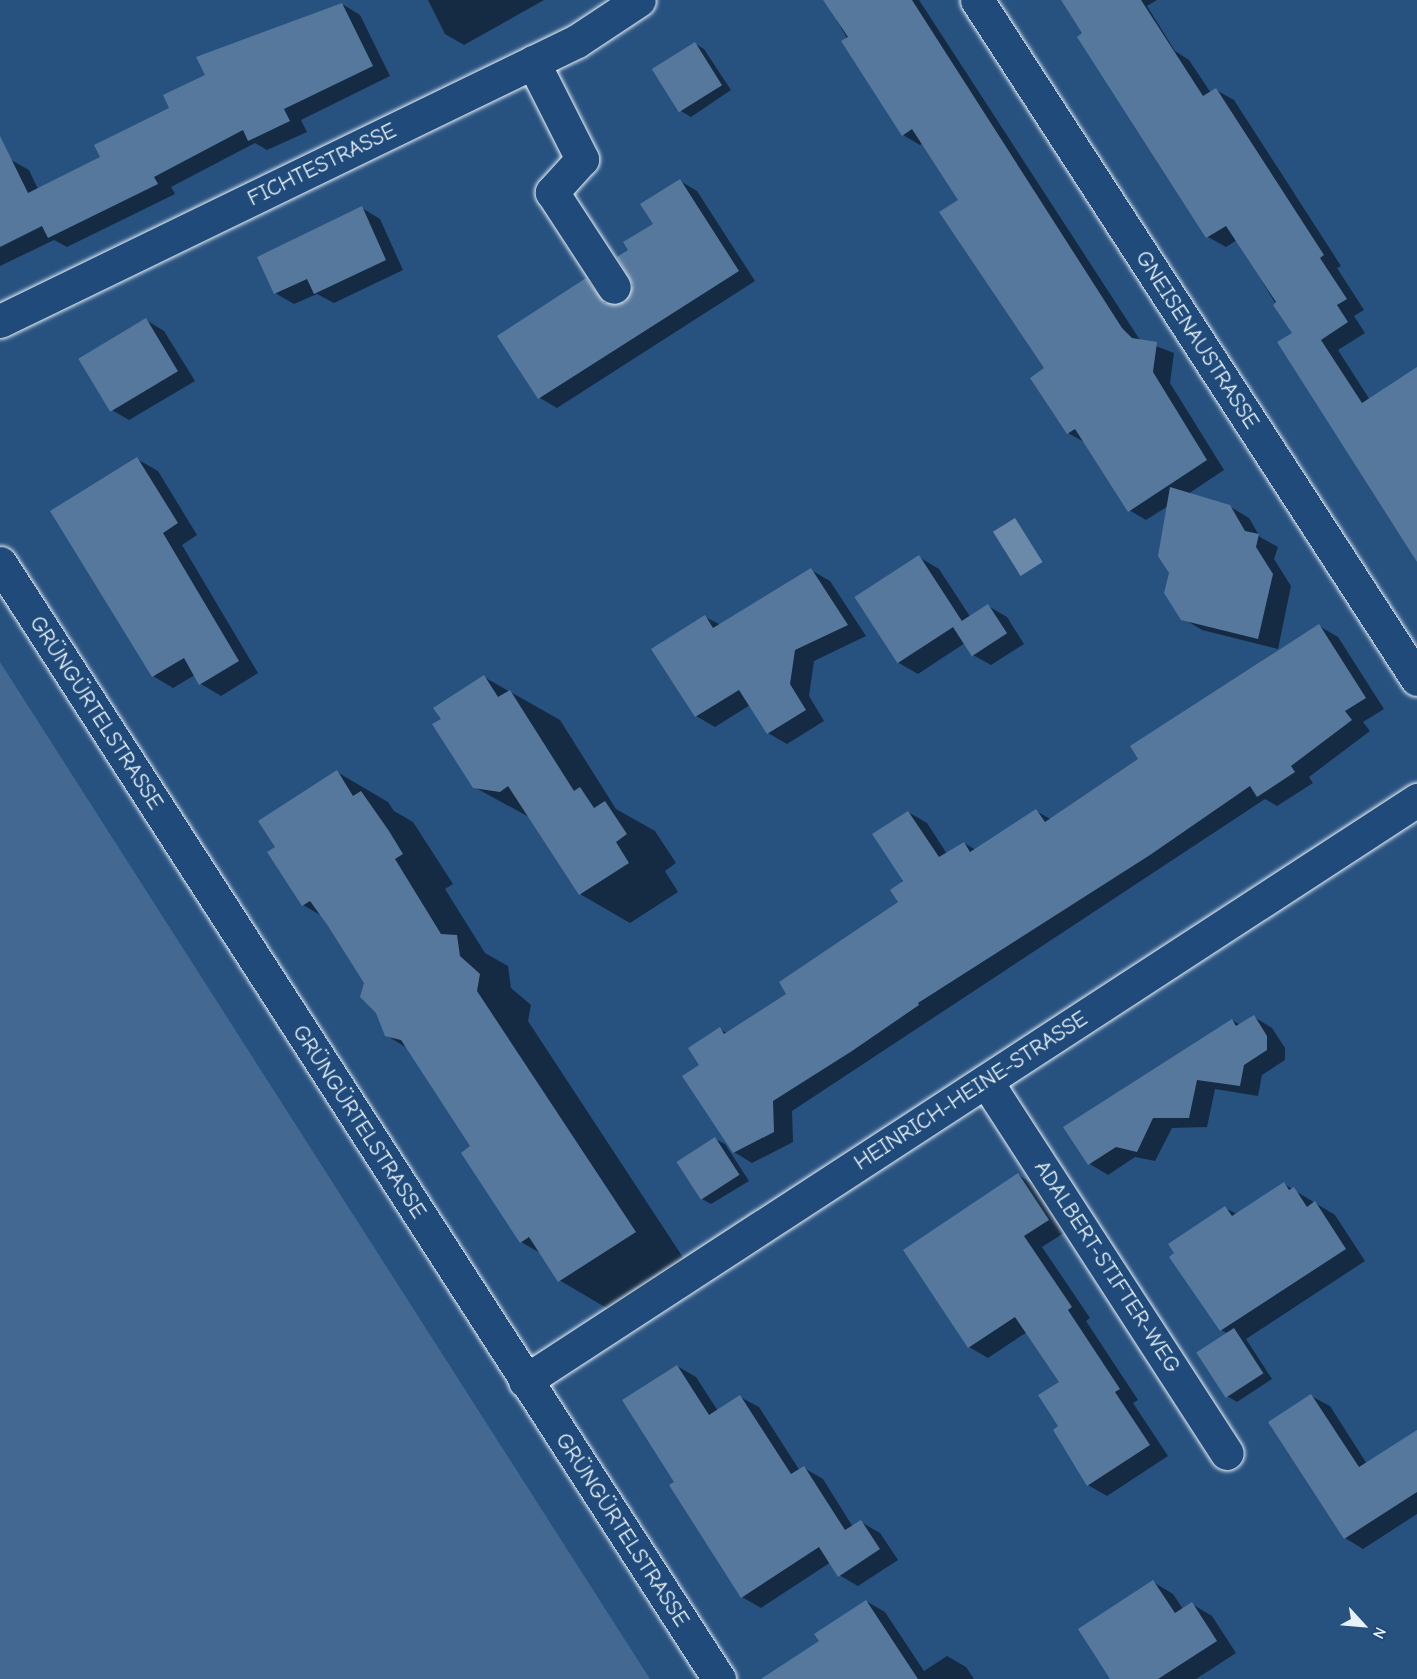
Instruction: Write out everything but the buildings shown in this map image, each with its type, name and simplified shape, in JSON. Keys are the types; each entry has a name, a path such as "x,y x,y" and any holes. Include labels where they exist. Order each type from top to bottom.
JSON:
{"street":[{"name":"FICHTESTRASSE","path":"0,321 577,41 639,0"},
{"name":"GNEISENAUSTRASSE","path":"977,0 1417,680"},
{"path":"533,62 582,159 552,192 614,287"},
{"name":"GRÜNGÜRTELSTRASSE","path":"0,563 719,1679"},
{"name":"HEINRICH-HEINE-STRASSE","path":"525,1381 1417,800"},
{"name":"ADALBERT-STIFTER-WEG","path":"986,1082 1227,1453"}],"shaded area":[{"path":"1015,518 1043,562 1021,576 993,532"},
{"path":"0,662 650,1679 0,1679"}]}
